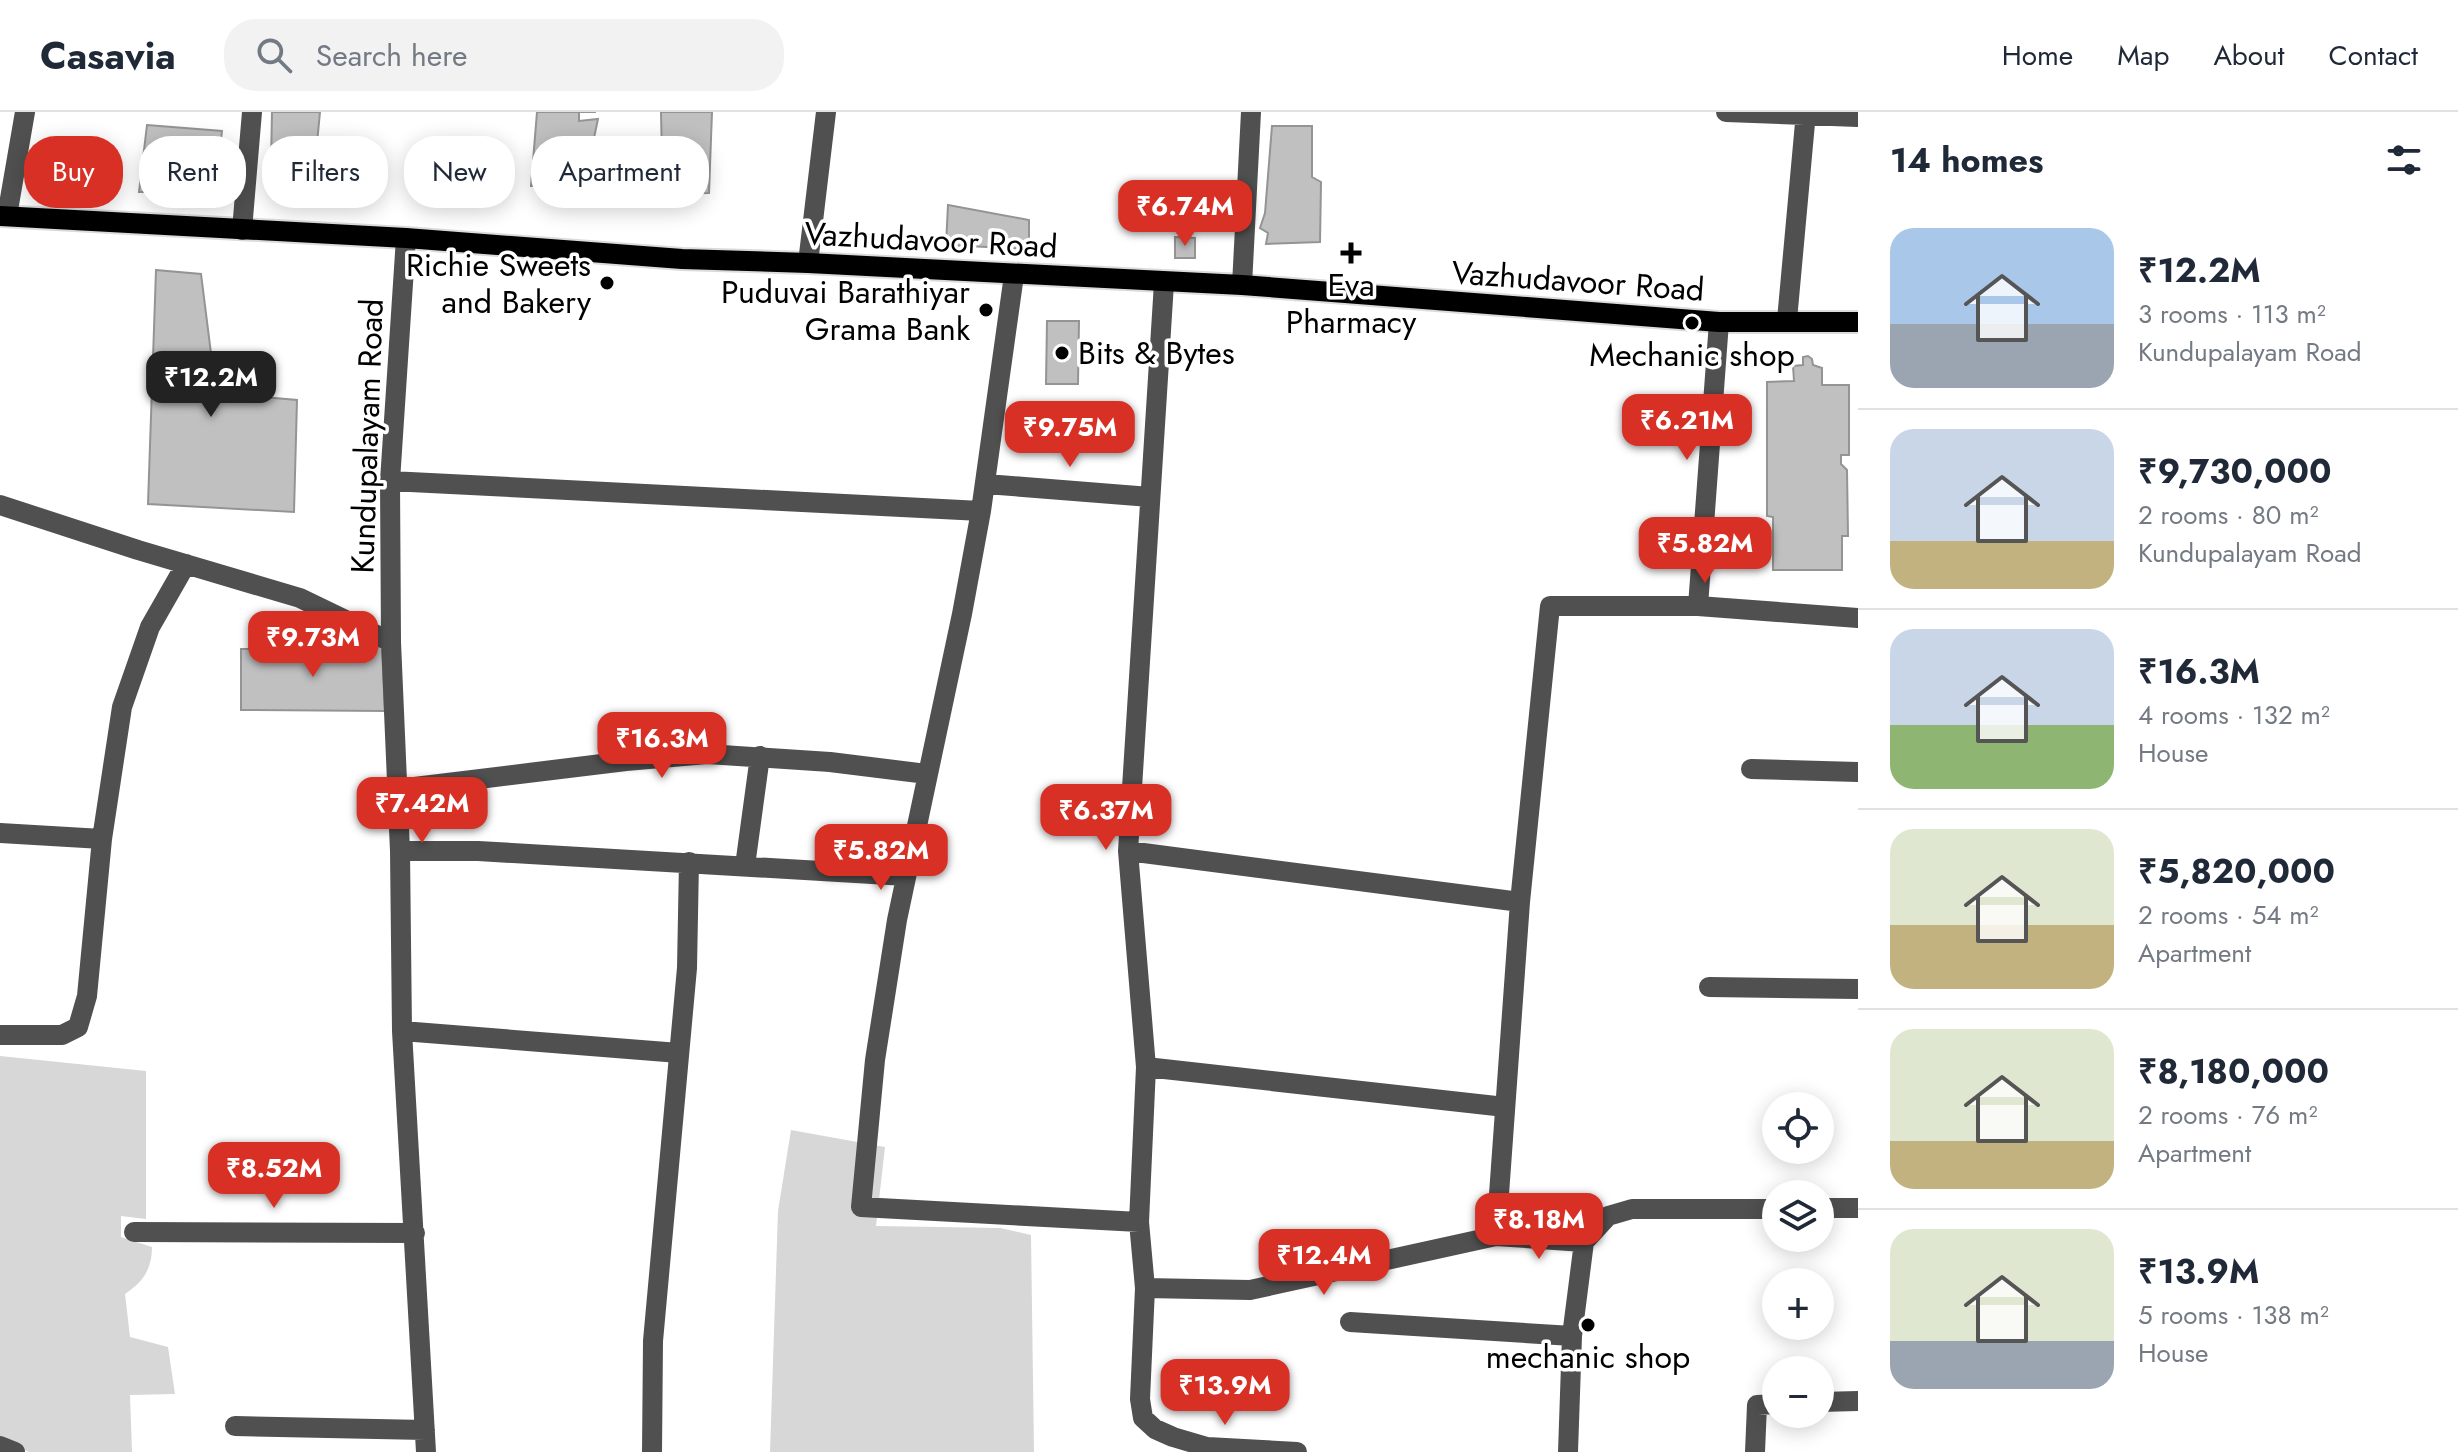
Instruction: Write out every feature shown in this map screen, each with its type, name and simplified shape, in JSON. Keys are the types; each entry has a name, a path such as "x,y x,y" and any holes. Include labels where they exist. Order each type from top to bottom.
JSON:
{"main road":[{"name":"Vazhudavoor Road","path":"4,216 406,238 682,259 1242,285 1719,322 1858,322"}],"street":[{"path":"4,216 25,112"},
{"path":"242,230 252,112"},
{"path":"808,263 826,112"},
{"path":"1242,285 1251,112"},
{"path":"1726,112 1858,117"},
{"path":"1787,320 1805,114"},
{"name":"Kundupalayam Road","path":"406,238 390,481 391,642 400,851 402,1031 426,1452"},
{"path":"1014,275 986,484 962,614 906,876 875,1060 861,1207 1139,1222"},
{"path":"1164,283 1128,851 1146,1067 1139,1222 1145,1288 1140,1399 1143,1418 1155,1429 1207,1447 1297,1452"},
{"path":"1698,606 1719,322"},
{"path":"390,481 981,511"},
{"path":"986,484 1150,497"},
{"path":"0,505 300,598 391,642"},
{"path":"0,1035 62,1035 78,1027 87,996 102,839 122,707 150,627 186,564"},
{"path":"1496,1236 1520,902 1550,606 1698,606 1858,618"},
{"path":"398,789 707,754 760,756 927,774"},
{"path":"745,866 760,756"},
{"path":"1751,769 1858,772"},
{"path":"0,833 102,839"},
{"path":"400,851 478,851 906,876"},
{"path":"1128,851 1520,902"},
{"path":"652,1452 653,1341 687,968 689,862"},
{"path":"1709,987 1858,989"},
{"path":"402,1031 679,1053"},
{"path":"1146,1067 1505,1107"},
{"path":"1834,1208 1858,1208"},
{"path":"1568,1452 1572,1336 1584,1242 1608,1216 1632,1209 1762,1209"},
{"path":"134,1232 415,1233"},
{"path":"1145,1288 1250,1290 1496,1236 1584,1242"},
{"path":"1350,1322 1572,1336"},
{"path":"1834,1402 1858,1401"},
{"path":"1755,1452 1762,1424"},
{"path":"235,1426 425,1430"},
{"path":"0,1446 15,1452"}],"shaded area":[{"path":"0,1056 146,1071 146,1219 121,1216 121,1237 152,1247 152,1255 145,1274 125,1294 130,1337 168,1347 175,1394 130,1395 132,1452 29,1452 0,1440"},
{"path":"791,1130 885,1147 876,1226 1000,1228 1031,1235 1034,1452 770,1452 778,1211"}],"building":[{"path":"272,112 320,112 318,136 272,136"},
{"path":"537,112 579,112 579,121 598,119 594,136 535,136"},
{"path":"661,112 712,112 709,193 709,136 662,136"},
{"path":"147,125 222,131 221,136 146,136"},
{"path":"1272,126 1312,126 1312,177 1321,182 1320,242 1266,244 1268,233 1260,228 1265,213"},
{"path":"948,205 1029,220 1029,249 946,245"},
{"path":"1175,237 1195,238 1195,258 1175,258"},
{"path":"156,270 201,274 216,393 297,400 294,512 148,504"},
{"name":"Bits & Bytes","path":"1047,321 1079,321 1078,384 1046,384"},
{"path":"1808,356 1813,365 1822,368 1822,385 1849,385 1849,455 1841,455 1841,464 1847,470 1848,536 1842,536 1842,570 1773,570 1773,517 1767,516 1767,382 1794,381 1793,366 1803,365 1803,357"},
{"path":"382,646 385,711 241,710 241,649"}],"place":[{"name":"Eva Pharmacy","path":"1351,253"},
{"name":"Richie Sweets and Bakery","path":"607,283"},
{"name":"Puduvai Barathiyar Grama Bank","path":"986,310"},
{"name":"Mechanic shop","path":"1692,323"},
{"name":"Bits & Bytes","path":"1062,353"},
{"name":"mechanic shop","path":"1588,1325"}]}
